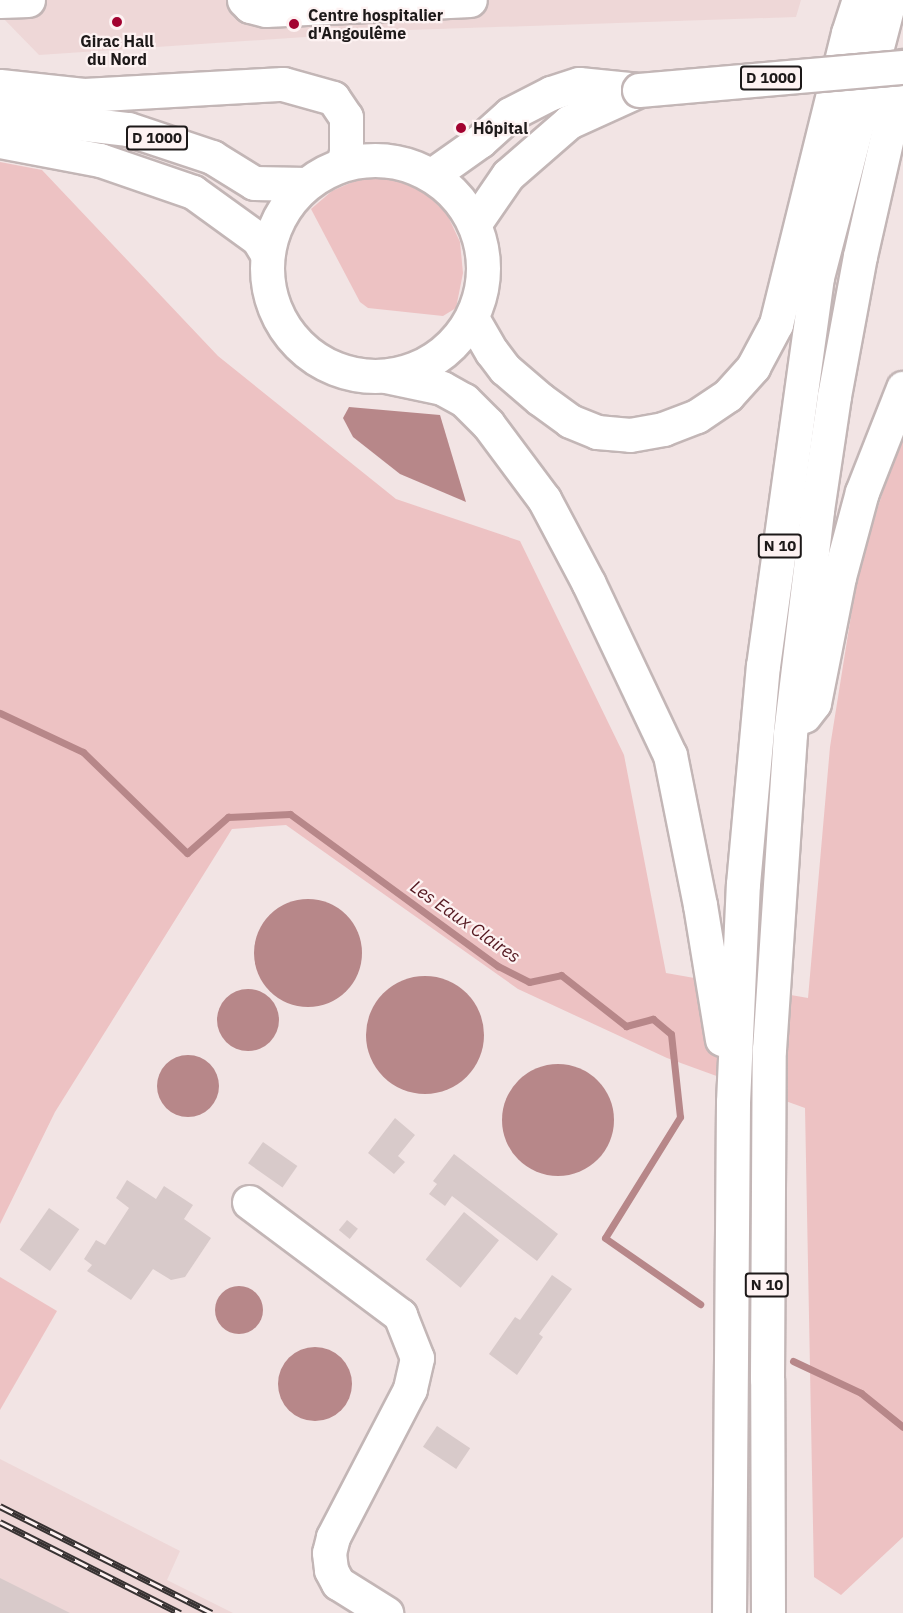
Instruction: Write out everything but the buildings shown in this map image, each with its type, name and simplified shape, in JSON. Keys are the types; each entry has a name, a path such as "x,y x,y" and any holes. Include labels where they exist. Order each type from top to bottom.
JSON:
{"main road":[{"path":"0,1 28,0"},
{"path":"244,0 250,6 266,10 470,0"},
{"path":"472,318 505,369 570,421 597,432 630,435 663,429 697,416 728,395 753,367 776,324 859,0"},
{"name":"N 10","path":"729,1613 733,1102 743,885 763,666 817,277 889,0"},
{"name":"N 10","path":"768,1613 769,1074 790,735 815,521 834,396 860,256 903,67"},
{"name":"D 1000","path":"432,175 480,141 510,114 551,93 579,84 639,90 903,67"},
{"path":"0,86 84,95 283,84 333,98 346,117 346,152 343,164"},
{"name":"D 1000","path":"475,223 508,175 569,122 639,90"},
{"name":"D 1000","path":"0,114 128,129 212,157 254,183 306,184"},
{"name":"D 1000","path":"0,141 100,160 193,192 258,239 267,254"},
{"path":"386,376 421,367 451,347 472,318 481,295 484,271 482,247 475,223 457,196 432,175 410,165 387,160 343,164 323,172 306,184 283,212 274,228 267,254 268,286 278,317 297,344 323,364 353,375 386,376 442,388 464,400 488,424 544,499 594,595 670,755 700,905 733,1102"},
{"path":"790,735 814,703 839,577 859,503 903,388"},
{"path":"249,1202 400,1315 417,1358 410,1389 333,1537 329,1553 331,1570 338,1583 387,1613"}],"shaded area":[{"name":"Centre hospitalier d'Angoulême","path":"0,0 801,0 796,17 408,30 39,55 3,18"},
{"path":"0,162 42,170 218,356 396,499 520,541 624,755 666,973 808,998 830,747 858,572 903,426 903,1537 841,1595 814,1577 805,1108 667,1058 518,989 286,825 232,829 55,1112 0,1224"},
{"path":"374,178 399,181 423,191 447,214 460,242 463,273 456,308 443,316 368,308 360,302 311,209 332,191 355,181"},
{"path":"349,407 440,415 466,502 400,474 353,437 343,418"},
{"path":"308,899 329,903 346,915 358,932 362,953 358,974 346,991 329,1003 308,1007 287,1003 270,991 258,974 254,953 258,932 270,915 287,903"},
{"path":"425,976 447,981 467,993 479,1013 484,1035 479,1057 467,1077 447,1089 425,1094 403,1089 383,1077 371,1057 366,1035 371,1013 383,993 403,981"},
{"path":"242,989 254,989 270,998 277,1008 279,1020 277,1032 270,1042 254,1051 242,1051 231,1046 222,1037 217,1026 217,1014 222,1003 231,994"},
{"path":"188,1055 200,1057 210,1064 217,1074 219,1086 217,1098 210,1108 200,1115 188,1117 176,1115 166,1108 159,1098 157,1086 159,1074 166,1064 176,1057"},
{"path":"558,1064 579,1068 598,1080 610,1099 614,1120 610,1141 598,1160 579,1172 558,1176 537,1172 518,1160 506,1141 502,1120 506,1099 518,1080 537,1068"},
{"path":"0,1277 57,1311 0,1410"},
{"path":"234,1286 244,1286 256,1293 263,1305 263,1315 256,1327 244,1334 234,1334 219,1323 215,1315 215,1305 226,1290"},
{"path":"315,1347 336,1353 346,1363 352,1384 346,1405 336,1415 315,1421 294,1415 284,1405 278,1384 284,1363 294,1353"},
{"path":"0,1459 180,1551 167,1580 233,1613 0,1613"}],"waterway":[{"name":"Les Eaux Claires","path":"0,713 83,752 187,853 228,817 290,814 498,966 529,982 561,975 626,1026 653,1019 671,1034 680,1117 605,1238 700,1304"},
{"name":"Les Eaux Claires","path":"793,1361 861,1393 903,1427"}],"railway":[{"path":"0,1506 212,1613"},
{"path":"0,1522 180,1613"}],"place":[{"name":"Girac Hall du Nord","path":"117,22"},
{"name":"Centre hospitalier d'Angoulême","path":"294,24"},
{"name":"Hôpital","path":"461,128"}]}
